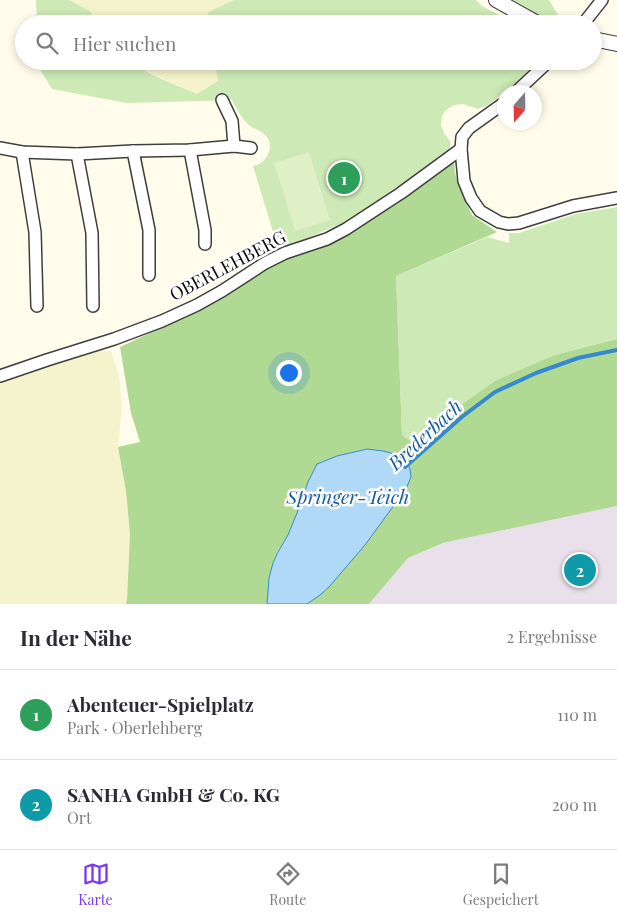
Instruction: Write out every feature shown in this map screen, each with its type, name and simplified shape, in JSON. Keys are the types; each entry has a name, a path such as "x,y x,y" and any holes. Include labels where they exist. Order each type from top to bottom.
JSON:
{"street":[{"path":"496,0 523,15"},
{"path":"590,15 602,0"},
{"path":"602,41 617,44"},
{"path":"523,85 539,70"},
{"path":"222,100 232,121 234,146"},
{"path":"497,108 469,128 462,137 461,149 464,181 471,198 480,211 499,222 508,224 519,223 573,206 617,198"},
{"path":"459,121 469,128"},
{"path":"0,148 22,152 77,154 190,150 234,146 251,148"},
{"name":"OBERLEHBERG","path":"0,376 114,339 197,306 222,292 265,263 285,253 327,239 346,229 461,149"},
{"path":"190,150 205,230 205,244"},
{"path":"133,151 149,230 149,275"},
{"path":"22,152 35,232 37,306"},
{"path":"77,154 92,233 93,306"}],"shaded area":[{"path":"69,0 234,0 208,12 208,15 93,15 90,11"},
{"path":"146,70 216,70 218,81 197,94"},
{"path":"95,351 111,351 119,375 122,407 118,447 126,491 130,534 126,604 0,604 0,381"},
{"path":"617,506 617,604 369,604 408,558 443,543"}],"green space":[{"path":"36,0 69,0 90,11 93,15 37,15"},
{"path":"234,0 476,0 482,6 499,15 208,15 208,12"},
{"path":"511,0 549,0 558,15 536,15"},
{"path":"40,70 145,70 197,94 218,81 216,70 529,70 513,85 497,85 497,98 488,105 478,109 463,104 454,105 446,110 442,116 441,125 450,141 450,148 447,153 381,200 349,220 308,238 278,248 253,166 263,161 266,157 270,147 269,142 263,133 251,127 245,121 232,100 127,103 52,89"},
{"path":"309,152 330,220 295,231 274,163"},
{"path":"454,161 459,187 472,215 497,232 396,276 402,435 414,444 456,409 495,381 555,355 617,339 617,506 443,543 408,558 369,604 307,604 329,587 365,545 406,489 411,477 408,465 367,449 337,456 317,464 308,482 288,535 273,563 269,578 267,604 126,604 130,534 126,491 118,447 140,442 131,413 120,347 201,309"},
{"path":"617,207 617,339 555,355 456,409 413,444 402,435 396,276 487,237 509,243 509,233 519,233 576,214"}],"water":[{"name":"Springer-Teich","path":"367,449 399,455 405,459 410,469 411,477 406,489 365,545 320,595 307,604 267,604 269,578 273,563 288,535 308,482 317,464 337,456"}],"waterway":[{"name":"Brederbach","path":"405,467 463,416 495,392 536,373 578,358 617,350"}],"place":[{"name":"Abenteuer-Spielplatz","path":"344,178"},
{"name":"SANHA GmbH & Co. KG","path":"580,570"}]}
